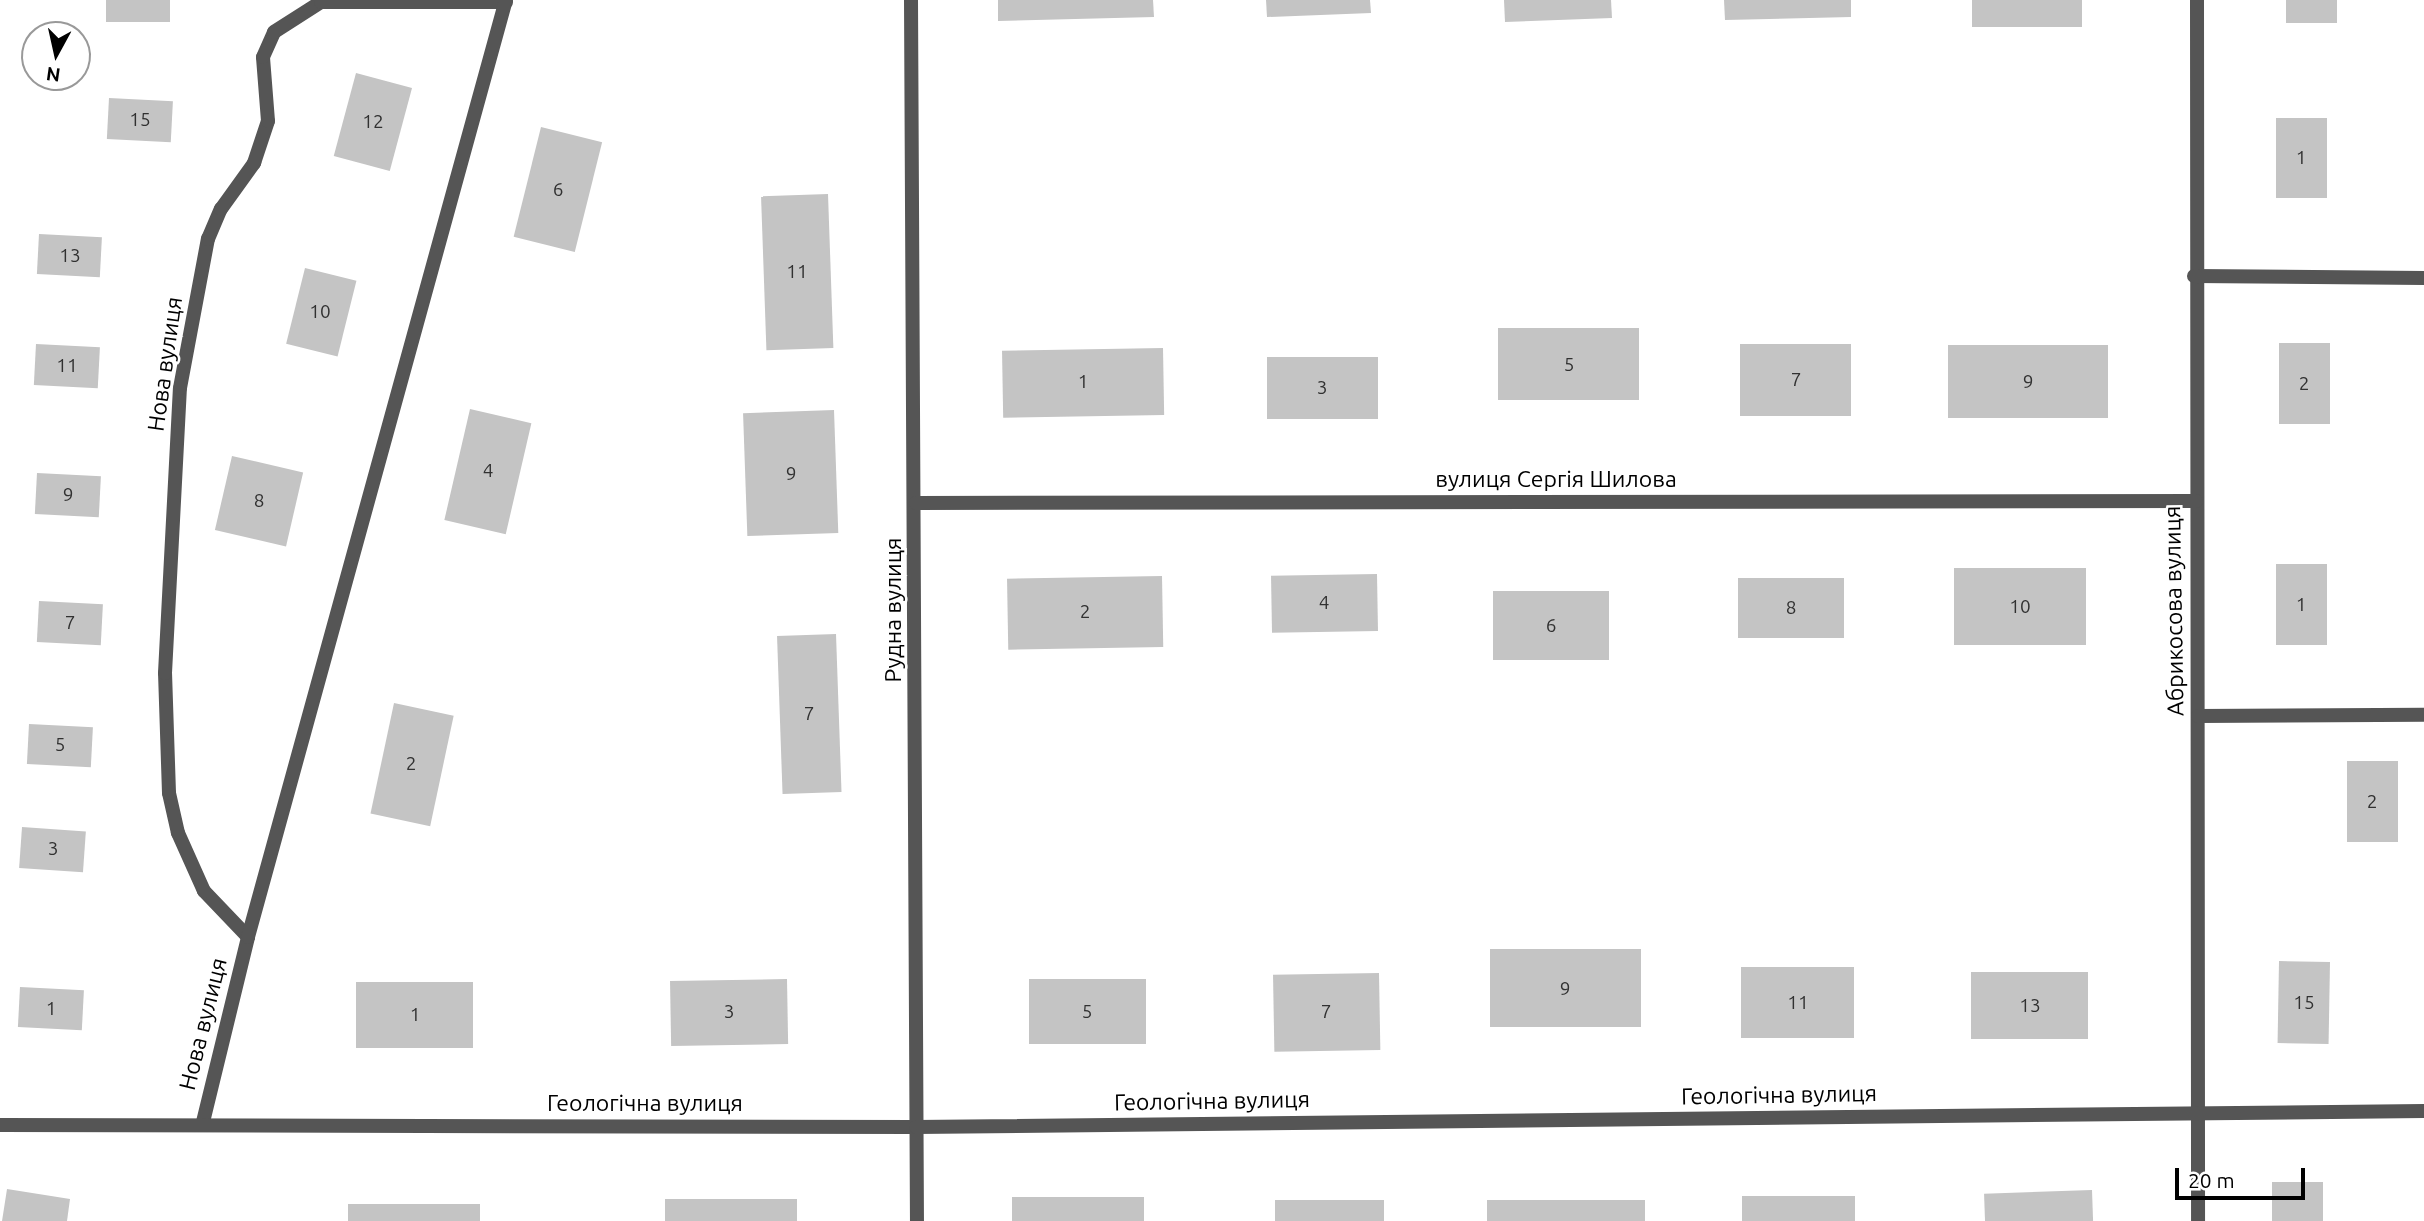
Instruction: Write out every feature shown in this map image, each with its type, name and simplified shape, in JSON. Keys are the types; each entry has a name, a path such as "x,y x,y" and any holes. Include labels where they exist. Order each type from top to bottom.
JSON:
{"street":[{"name":"Рудна вулиця","path":"911,0 916,503 917,1221"},
{"name":"Абрикосова вулиця","path":"2197,0 2194,276 2198,716 2197,1221"},
{"name":"Нова вулиця","path":"203,1122 248,937 506,1 321,2 274,32 263,57 268,121 254,163 221,209 208,239 180,388 165,673 169,793 178,833 204,891 248,937"},
{"path":"2194,276 2424,278"},
{"name":"вулиця Сергія Шилова","path":"916,503 2196,500"},
{"path":"2198,716 2424,715"},
{"name":"Геологічна вулиця","path":"0,1125 203,1122 916,1127 2424,1111"}],"building":[{"path":"106,0 170,0 170,22 106,22"},
{"path":"998,0 1153,0 1154,17 998,21"},
{"path":"1266,0 1370,0 1371,13 1267,17"},
{"path":"1504,0 1611,0 1612,18 1505,22"},
{"path":"1724,0 1851,0 1851,17 1725,20"},
{"path":"1972,0 2082,0 2082,27 1972,27"},
{"path":"2286,0 2337,0 2337,23 2286,23"},
{"path":"356,73 412,88 390,171 334,156"},
{"path":"109,98 173,101 171,142 107,139"},
{"path":"2276,118 2327,118 2327,198 2276,198"},
{"path":"541,127 602,142 575,252 514,237"},
{"path":"828,194 833,348 766,350 761,196"},
{"path":"39,234 102,237 100,277 37,274"},
{"path":"305,268 356,281 338,357 286,344"},
{"path":"1498,328 1639,328 1639,400 1498,400"},
{"path":"2279,343 2330,343 2330,424 2279,424"},
{"path":"36,344 100,347 98,388 34,385"},
{"path":"1740,344 1851,344 1851,416 1740,416"},
{"path":"1948,345 2108,345 2108,418 1948,418"},
{"path":"1163,348 1164,415 1003,418 1002,351"},
{"path":"1267,357 1378,357 1378,419 1267,419"},
{"path":"470,409 531,423 506,534 444,520"},
{"path":"834,410 838,533 747,536 743,413"},
{"path":"232,456 303,472 286,546 215,530"},
{"path":"37,473 101,476 99,517 35,514"},
{"path":"2276,564 2327,564 2327,645 2276,645"},
{"path":"1954,568 2086,568 2086,645 1954,645"},
{"path":"1377,574 1378,631 1272,633 1271,576"},
{"path":"1162,576 1163,647 1008,650 1007,579"},
{"path":"1738,578 1844,578 1844,638 1738,638"},
{"path":"1493,591 1609,591 1609,660 1493,660"},
{"path":"39,601 103,604 101,645 37,642"},
{"path":"836,634 842,792 783,794 777,636"},
{"path":"394,703 454,716 430,826 371,814"},
{"path":"29,724 93,727 91,767 27,764"},
{"path":"2347,761 2398,761 2398,842 2347,842"},
{"path":"22,827 86,831 83,872 19,868"},
{"path":"1490,949 1641,949 1641,1027 1490,1027"},
{"path":"2279,961 2330,962 2329,1044 2278,1043"},
{"path":"1741,967 1854,967 1854,1038 1741,1038"},
{"path":"1971,972 2088,972 2088,1039 1971,1039"},
{"path":"1379,973 1380,1050 1274,1052 1273,975"},
{"path":"787,979 788,1044 671,1046 670,981"},
{"path":"1029,979 1146,979 1146,1044 1029,1044"},
{"path":"356,982 473,982 473,1048 356,1048"},
{"path":"20,987 84,990 82,1030 18,1027"},
{"path":"2272,1182 2323,1182 2323,1221 2272,1221"},
{"path":"7,1189 70,1199 67,1221 2,1221"},
{"path":"2092,1190 2093,1221 1985,1221 1984,1194"},
{"path":"1742,1196 1855,1196 1855,1221 1742,1221"},
{"path":"1012,1197 1144,1197 1144,1221 1012,1221"},
{"path":"665,1199 797,1199 797,1221 665,1221"},
{"path":"1275,1200 1384,1200 1384,1221 1275,1221"},
{"path":"1487,1200 1645,1200 1645,1221 1487,1221"},
{"path":"348,1204 480,1204 480,1221 348,1221"}]}
